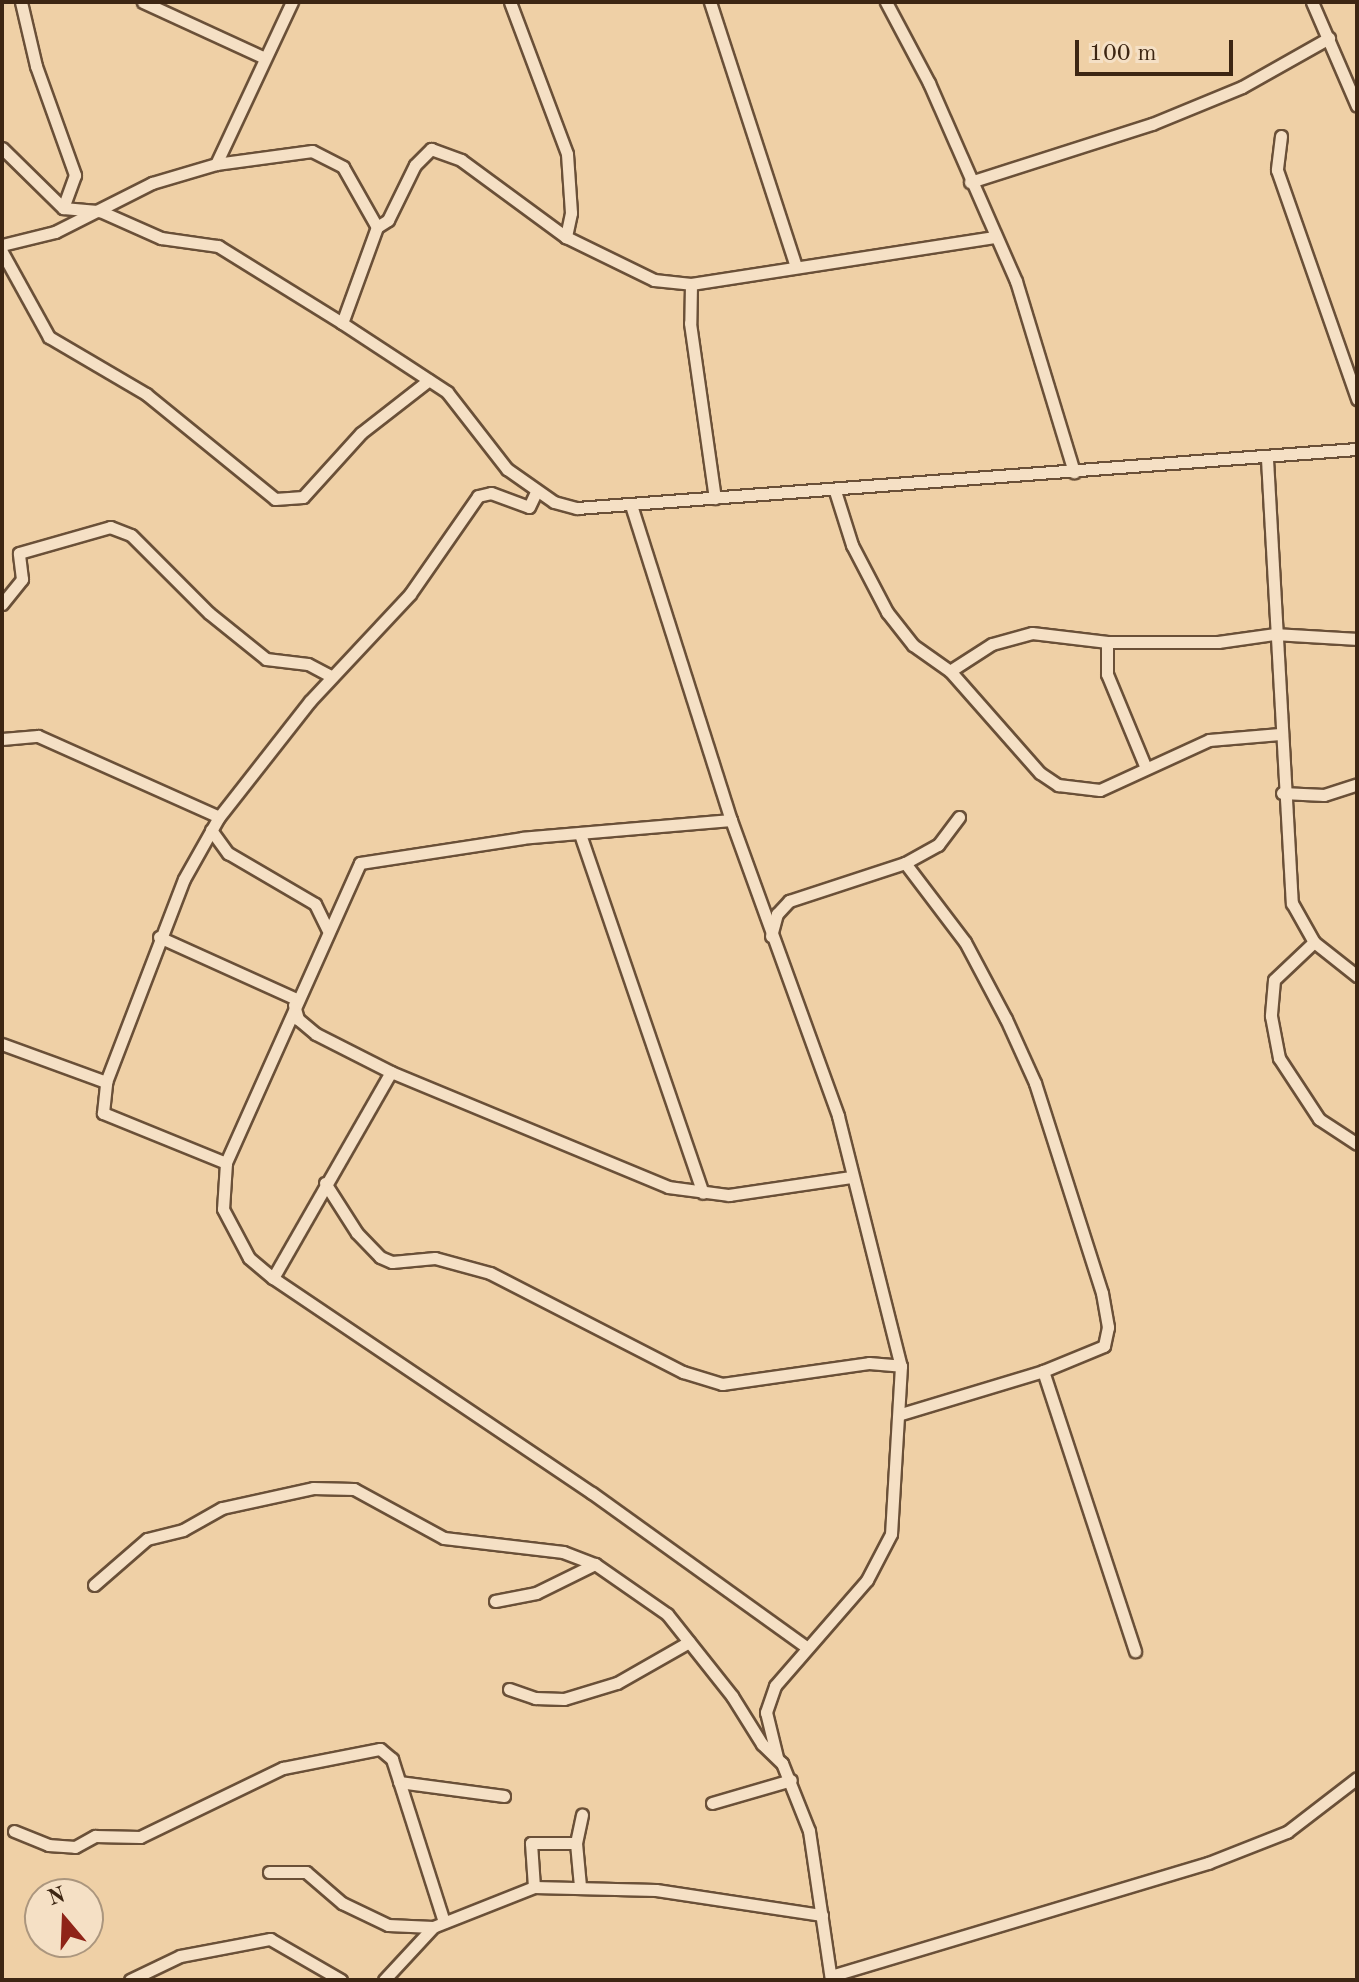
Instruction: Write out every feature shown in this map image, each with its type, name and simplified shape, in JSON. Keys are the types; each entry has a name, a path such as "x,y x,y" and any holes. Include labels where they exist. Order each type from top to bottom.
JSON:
{"street":[{"path":"21,2 36,66 75,175 63,208"},
{"path":"143,2 265,58"},
{"path":"216,164 292,2"},
{"path":"510,2 567,154 571,213 566,237"},
{"path":"710,2 795,264"},
{"path":"886,2 929,83 1041,353 1074,472"},
{"path":"1312,2 1357,106"},
{"path":"970,182 1152,124 1242,87 1329,38"},
{"path":"1281,136 1277,170 1357,399"},
{"path":"2,148 63,208 100,211 161,238 218,246 342,323 447,392 507,469 536,492 577,508 835,491 964,476 1267,459 1357,449"},
{"path":"342,323 377,227 388,220 415,165 431,149 461,160 566,237 647,278 691,284 795,264 944,248 994,237"},
{"path":"2,245 55,232 152,183 216,164 312,151 329,156 349,175 377,227"},
{"path":"2,252 49,337 146,394 275,499 303,497 361,433 429,380"},
{"path":"691,284 690,323 715,498"},
{"path":"1267,459 1282,793 1292,903 1314,942 1357,976"},
{"path":"835,491 852,545 887,612 913,645 950,671 1040,773 1058,785 1100,790 1209,740 1280,734"},
{"path":"226,1163 103,1113 106,1082 159,937 219,817 332,677 410,594 478,496 491,493 529,507 536,492"},
{"path":"631,505 731,820 838,1116 901,1366 896,1501 880,1561 805,1646 768,1703 767,1724 777,1757 791,1780 809,1831 831,1978 1208,1863 1287,1832 1354,1780 1357,1794"},
{"path":"2,604 22,579 19,553 110,527 131,535 209,613 266,659 308,664 332,677"},
{"path":"950,671 1012,636 1054,633 1107,642 1218,642 1275,634 1357,639"},
{"path":"1107,642 1107,674 1146,768"},
{"path":"2,739 38,736 219,817"},
{"path":"1282,793 1324,795 1357,784"},
{"path":"771,937 777,914 789,901 905,863 938,845 959,817"},
{"path":"731,820 581,837 523,838 364,861 327,929 294,1002 226,1163 222,1194 228,1221 249,1258 273,1278 592,1493 805,1646"},
{"path":"211,830 228,853 315,904 327,929"},
{"path":"581,837 703,1193"},
{"path":"901,1414 1043,1371 1104,1346 1108,1327 1102,1293 1035,1083 1006,1019 965,942 905,863"},
{"path":"159,937 294,1002"},
{"path":"1314,942 1279,971 1271,987 1279,1058 1319,1119 1357,1144"},
{"path":"294,1002 298,1019 316,1034 391,1072 567,1150 668,1187 703,1193 762,1192 851,1177"},
{"path":"2,1044 106,1082"},
{"path":"273,1278 391,1072"},
{"path":"325,1183 367,1246 380,1257 392,1262 435,1258 490,1273 683,1372 722,1384 869,1363 901,1366"},
{"path":"1043,1371 1135,1651"},
{"path":"94,1585 147,1539 183,1530 222,1508 313,1488 354,1489 444,1538 563,1552 595,1564 660,1608 689,1642 762,1744 777,1757"},
{"path":"495,1601 536,1593 595,1564"},
{"path":"509,1689 535,1698 564,1699 617,1683 689,1642"},
{"path":"14,1831 48,1845 75,1847 95,1836 140,1837 188,1818 218,1796 283,1768 380,1749 392,1759 438,1924"},
{"path":"712,1803 791,1780"},
{"path":"399,1782 504,1796"},
{"path":"580,1886 576,1843 582,1815"},
{"path":"534,1887 531,1843 576,1843"},
{"path":"269,1872 306,1872 342,1903 388,1925 438,1924 534,1887 656,1890 822,1915"},
{"path":"384,1980 438,1924"},
{"path":"130,1980 180,1956 270,1939 341,1980"},
{"path":"393,1968 402,1980"}]}
